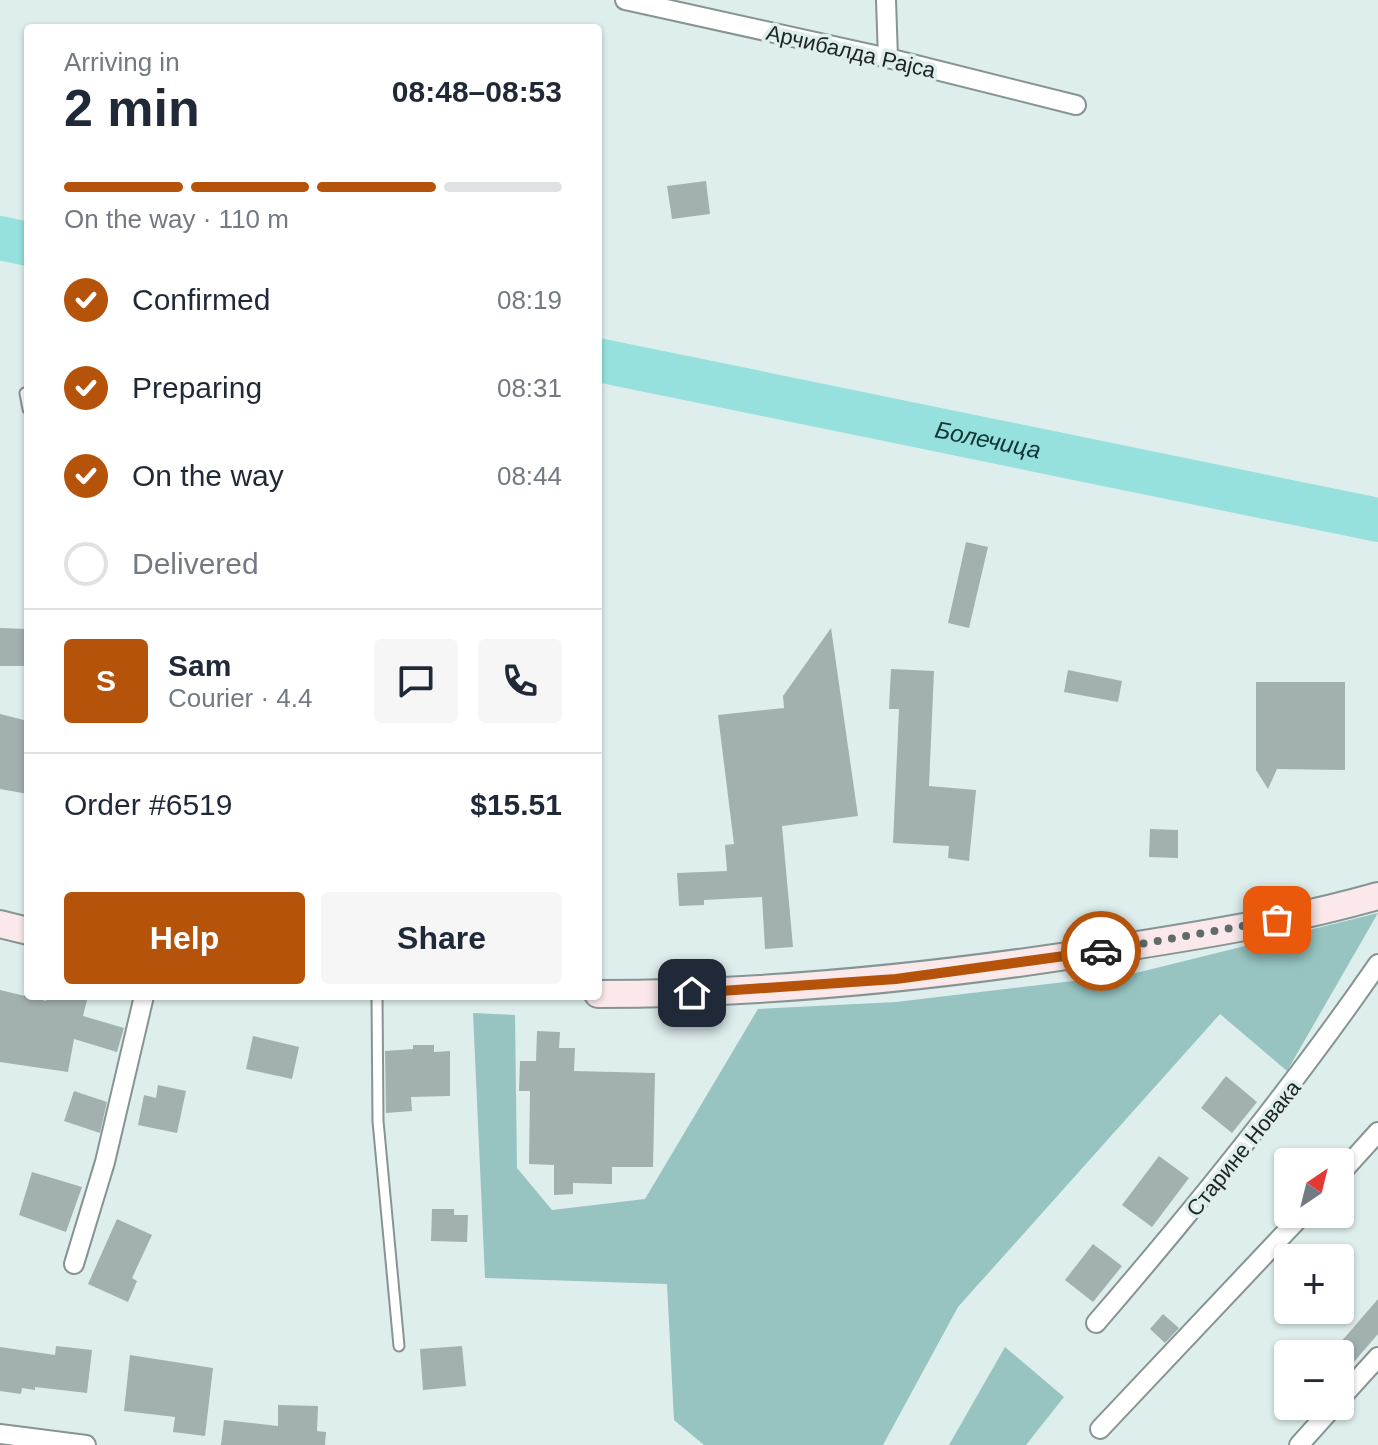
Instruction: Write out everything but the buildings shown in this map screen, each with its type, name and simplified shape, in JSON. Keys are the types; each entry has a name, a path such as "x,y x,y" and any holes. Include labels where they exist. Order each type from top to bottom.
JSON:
{"main road":[{"path":"602,994 714,993 922,976 1136,948 1378,896"},
{"path":"0,924 24,930"}],"street":[{"name":"Арчибалда Рајса","path":"625,0 888,58 1076,105"},
{"path":"886,0 888,58"},
{"name":"Старине Новака","path":"1096,1323 1190,1214 1306,1069 1378,964"},
{"path":"74,1264 105,1162 143,1000"},
{"path":"1354,1159 1378,1132"},
{"path":"1100,1429 1290,1228"},
{"path":"1354,1384 1378,1357"},
{"path":"1299,1445 1321,1420"},
{"path":"0,1434 86,1445"}],"lane":[{"path":"377,1000 378,1121 399,1346"}],"shaded area":[{"path":"1378,913 1287,1071 1220,1014 958,1307 883,1445 704,1445 674,1420 667,1284 485,1278 473,1013 515,1015 517,1168 552,1210 645,1199 758,1009 896,1002 1132,974"},
{"path":"1005,1347 1064,1397 1026,1445 949,1445"}],"waterway":[{"name":"Болечица","path":"0,238 24,243"},
{"name":"Болечица","path":"602,361 1378,520"}],"way so far":[{"path":"1101,951 1136,948 1277,920"}],"route":[{"path":"692,993 896,979 1101,951"}]}
